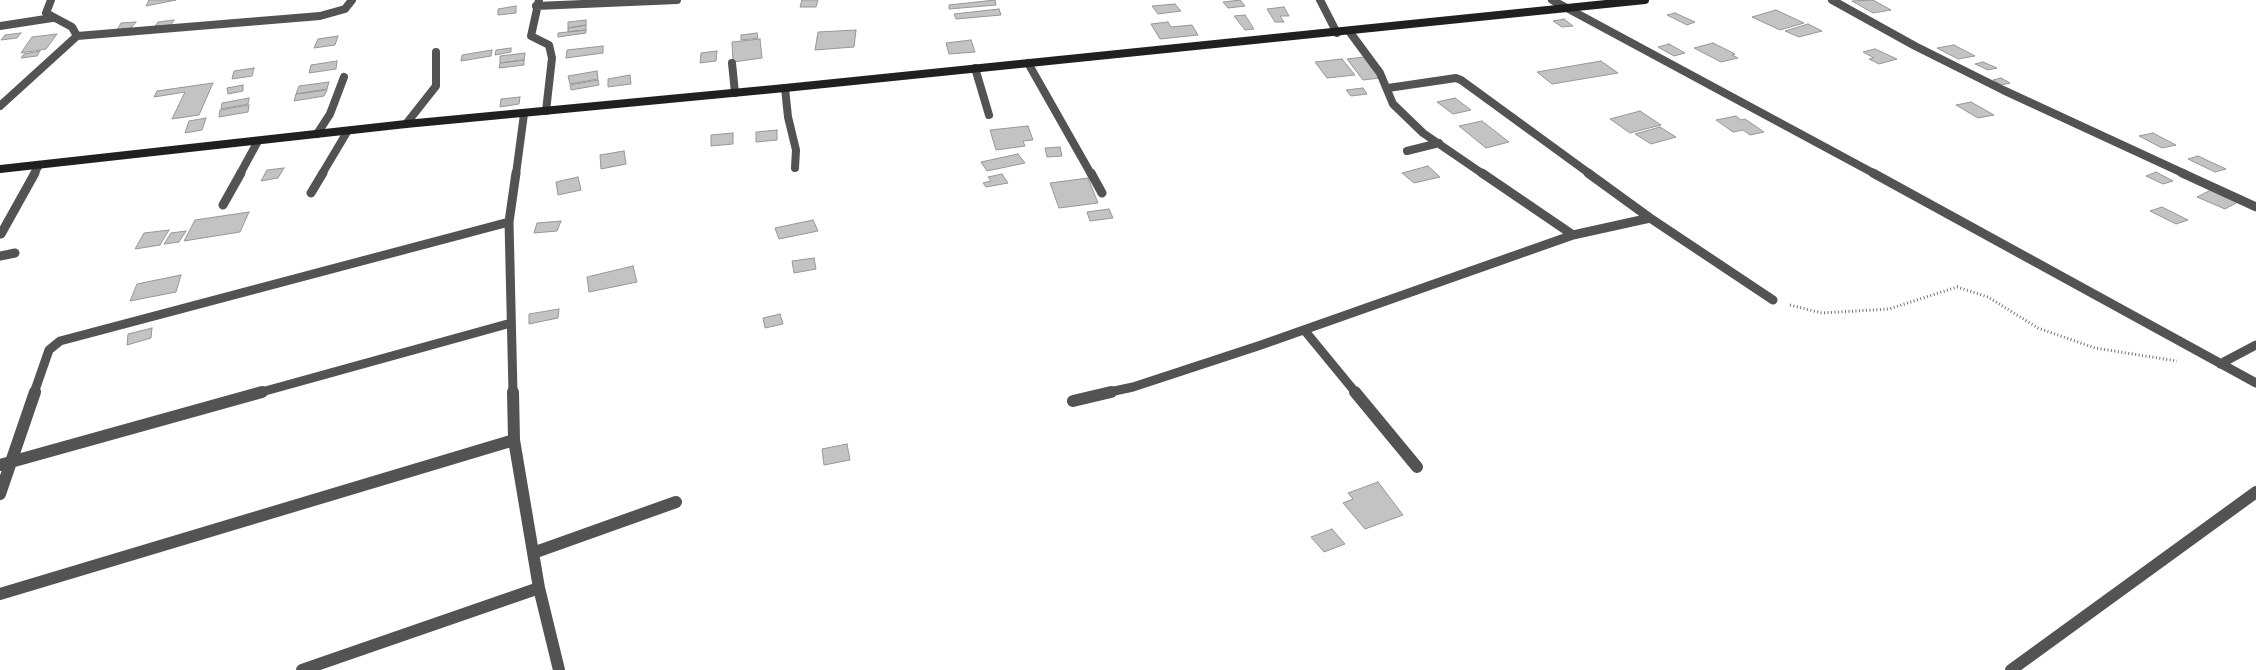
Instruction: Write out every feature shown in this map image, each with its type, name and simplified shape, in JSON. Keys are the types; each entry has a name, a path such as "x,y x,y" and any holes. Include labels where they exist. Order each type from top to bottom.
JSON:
{"street":[{"path":"51,0 46,13 52,18 72,27 77,36"},
{"path":"0,106 77,36 320,16 345,10 352,0"},
{"path":"546,111 552,58 549,45 531,36 536,20 538,3 678,0"},
{"path":"1320,0 1337,33"},
{"path":"1552,0 1988,235 2256,383"},
{"path":"0,169 406,124 524,114 1337,33 1645,0"},
{"path":"1832,0 1915,46 2003,90 2256,207"},
{"path":"0,26 52,18"},
{"path":"1349,31 1388,88 1393,104 1423,133 1573,236"},
{"path":"406,124 436,86 436,52"},
{"path":"732,63 735,93"},
{"path":"1028,63 1102,193"},
{"path":"975,68 989,116"},
{"path":"317,134 330,114 344,77"},
{"path":"1388,88 1456,78 1461,80 1650,218 1773,300"},
{"path":"785,88 788,117 796,150 795,168"},
{"path":"524,114 509,222 514,440 539,588 559,670"},
{"path":"312,193 347,132"},
{"path":"223,205 258,141"},
{"path":"1407,151 1439,143"},
{"path":"1,234 39,164"},
{"path":"1073,401 1133,386 1305,330 1573,236 1650,218"},
{"path":"0,494 5,463 49,350 60,341 509,222"},
{"path":"0,256 15,253"},
{"path":"5,463 511,323"},
{"path":"1305,330 1417,467"},
{"path":"2220,364 2256,345"},
{"path":"0,594 514,440"},
{"path":"2011,670 2256,492"},
{"path":"533,553 676,502"},
{"path":"302,670 539,588"}],"path":[{"path":"1773,300 1822,313 1889,309 1957,287 1988,297 2038,328 2095,348 2157,360 2184,361"}],"building":[{"path":"149,0 176,0 146,6"},
{"path":"802,0 818,0 816,7 800,7"},
{"path":"995,0 996,5 949,9 949,5"},
{"path":"1240,0 1245,6 1228,8 1223,2"},
{"path":"1873,0 1891,10 1873,13 1852,1"},
{"path":"1175,4 1181,11 1158,14 1152,6"},
{"path":"516,6 516,13 498,15 498,9"},
{"path":"1284,7 1289,16 1280,16 1284,22 1275,22 1267,9"},
{"path":"999,9 1001,15 956,19 954,14"},
{"path":"1776,10 1804,23 1780,30 1752,17"},
{"path":"1675,13 1695,22 1687,25 1667,15"},
{"path":"1245,15 1254,29 1245,30 1234,16"},
{"path":"1564,19 1573,26 1562,27 1553,21"},
{"path":"174,20 171,25 155,26 158,22"},
{"path":"586,20 586,25 568,28 568,22"},
{"path":"136,22 131,28 117,30 121,23"},
{"path":"1168,22 1171,27 1192,25 1198,35 1160,39 1151,24"},
{"path":"1808,24 1822,31 1799,37 1785,31"},
{"path":"586,25 586,30 568,32 568,28"},
{"path":"586,30 586,33 558,37 558,33"},
{"path":"856,30 854,47 815,50 818,32"},
{"path":"21,33 17,38 1,40 5,35"},
{"path":"757,33 758,38 741,40 741,35"},
{"path":"57,34 46,49 21,53 32,37"},
{"path":"338,36 335,45 314,48 318,39"},
{"path":"760,39 762,58 733,62 732,42"},
{"path":"971,40 975,52 949,54 946,43"},
{"path":"1713,43 1735,54 1732,55 1738,58 1721,62 1694,48"},
{"path":"1669,44 1685,53 1674,56 1658,47"},
{"path":"1954,45 1975,56 1958,59 1937,48"},
{"path":"603,46 603,53 566,58 567,50"},
{"path":"511,48 511,52 495,55 496,50"},
{"path":"1875,49 1897,59 1879,64 1869,59 1874,58 1863,52"},
{"path":"492,50 491,56 461,61 462,55"},
{"path":"40,51 37,56 21,58 24,54"},
{"path":"717,51 716,61 700,63 701,53"},
{"path":"525,53 524,60 500,63 500,56"},
{"path":"1364,57 1380,78 1363,80 1347,59"},
{"path":"1342,59 1355,75 1327,78 1315,62"},
{"path":"524,60 524,65 499,68 500,63"},
{"path":"337,61 336,69 309,73 311,65"},
{"path":"1601,61 1618,73 1552,84 1537,72"},
{"path":"1983,62 1997,68 1988,70 1975,64"},
{"path":"254,68 252,76 232,79 234,71"},
{"path":"597,71 598,79 570,84 568,76"},
{"path":"630,75 631,84 608,87 608,79"},
{"path":"2001,78 2010,83 2002,85 1993,80"},
{"path":"598,80 599,85 571,90 570,85"},
{"path":"329,82 327,89 296,94 299,86"},
{"path":"213,83 199,115 172,119 185,92 154,97 157,91"},
{"path":"243,85 243,91 228,94 227,88"},
{"path":"1363,88 1367,94 1351,96 1346,90"},
{"path":"327,90 324,96 294,101 296,94"},
{"path":"520,97 519,104 500,107 501,99"},
{"path":"249,98 248,104 221,109 222,103"},
{"path":"1455,98 1471,110 1453,114 1437,102"},
{"path":"1971,102 1994,115 1978,118 1956,105"},
{"path":"249,105 248,112 219,117 220,110"},
{"path":"1640,111 1661,125 1630,133 1610,119"},
{"path":"1736,116 1741,120 1745,119 1764,132 1750,135 1743,130 1733,132 1716,120"},
{"path":"206,118 202,130 185,133 189,121"},
{"path":"1482,121 1509,142 1486,148 1459,126"},
{"path":"1028,126 1033,140 1023,141 1025,146 996,150 990,130"},
{"path":"1660,127 1676,137 1651,144 1635,134"},
{"path":"777,130 777,140 756,142 756,132"},
{"path":"733,133 733,144 711,146 711,135"},
{"path":"2153,133 2176,145 2162,148 2139,136"},
{"path":"1060,147 1062,156 1047,157 1045,148"},
{"path":"624,151 626,164 601,169 600,155"},
{"path":"1018,154 1025,163 987,171 981,162"},
{"path":"2198,156 2226,169 2215,172 2188,159"},
{"path":"1428,166 1440,177 1414,183 1402,173"},
{"path":"284,168 278,178 261,181 267,170"},
{"path":"2156,172 2173,181 2163,184 2146,176"},
{"path":"1002,174 1008,183 986,187 983,183 991,181 988,177"},
{"path":"578,177 581,190 558,195 556,182"},
{"path":"1088,178 1098,203 1059,208 1050,183"},
{"path":"2211,190 2238,202 2225,209 2197,197"},
{"path":"2162,207 2188,220 2176,224 2150,211"},
{"path":"1109,209 1113,218 1090,221 1087,212"},
{"path":"249,212 240,232 184,241 195,220"},
{"path":"813,220 818,231 779,239 775,228"},
{"path":"561,221 557,231 534,233 537,223"},
{"path":"169,230 160,245 135,249 144,233"},
{"path":"186,231 179,242 164,244 171,233"},
{"path":"814,258 816,269 794,273 792,261"},
{"path":"633,266 637,282 589,292 587,277"},
{"path":"181,275 176,292 130,301 137,284"},
{"path":"559,309 558,318 529,324 529,314"},
{"path":"780,314 783,324 765,328 763,318"},
{"path":"152,328 151,338 127,345 128,334"},
{"path":"847,444 850,460 824,465 822,449"},
{"path":"1378,482 1403,515 1365,529 1343,503 1353,499 1348,493"},
{"path":"1332,529 1345,544 1324,552 1311,537"}]}
